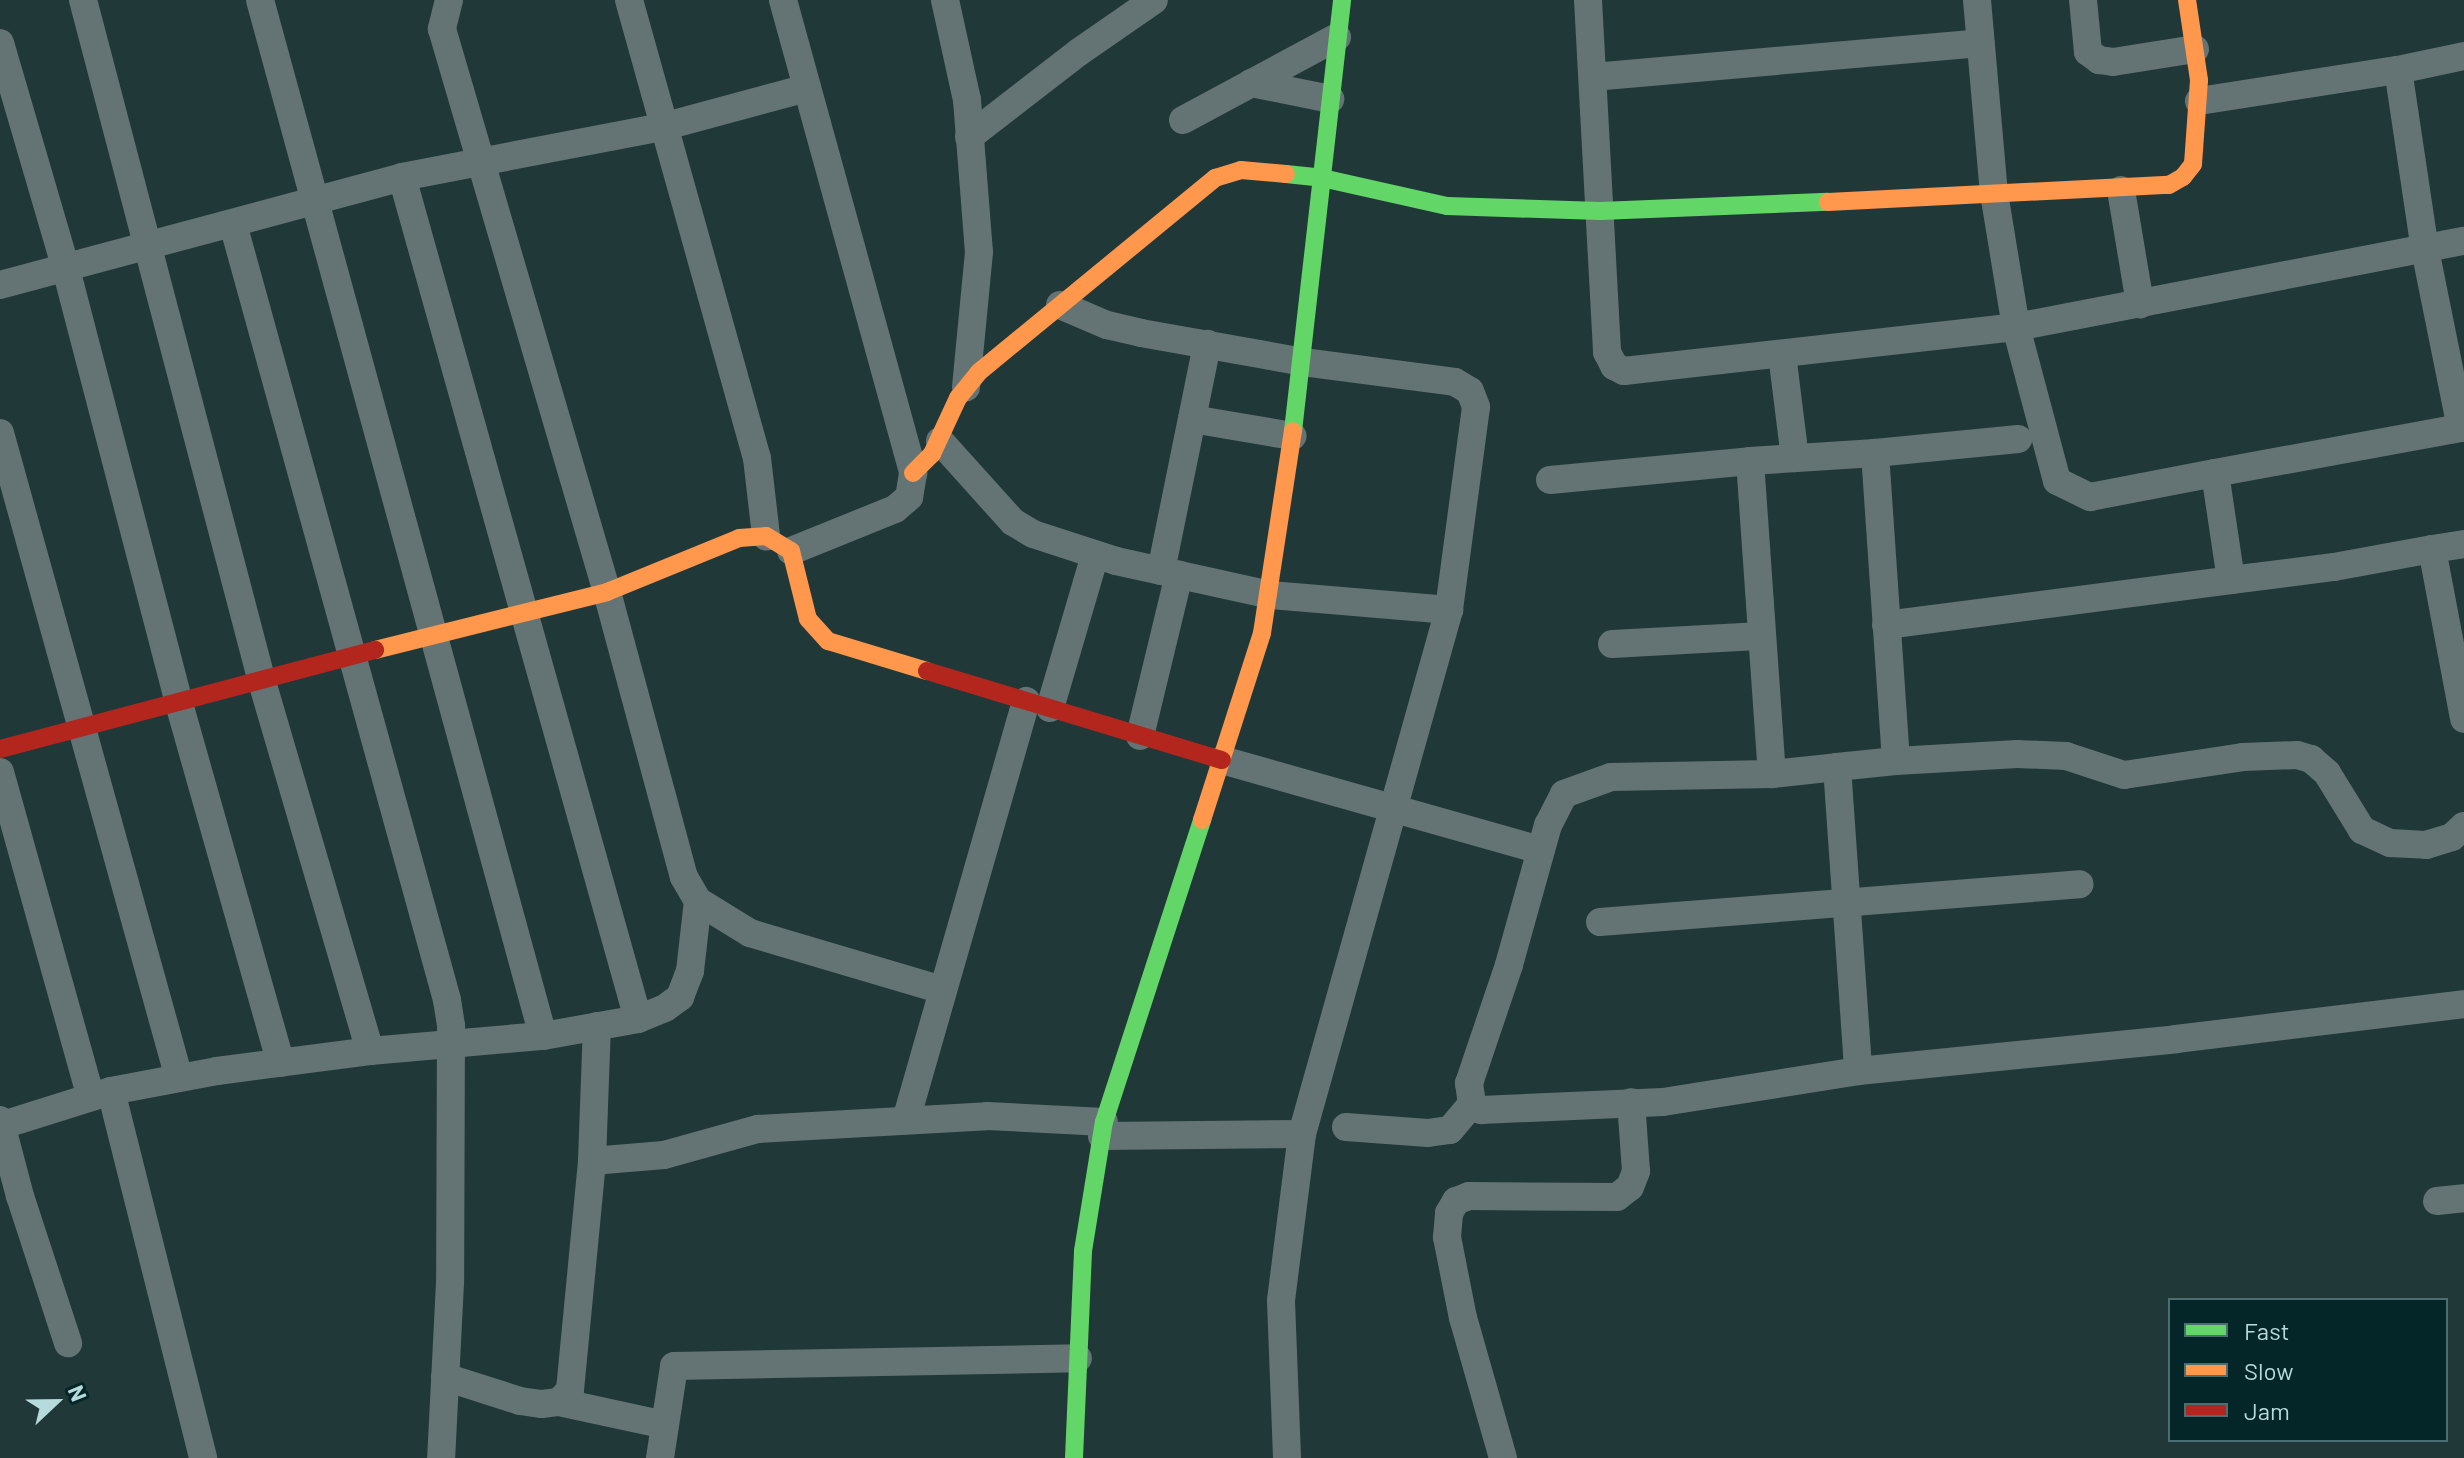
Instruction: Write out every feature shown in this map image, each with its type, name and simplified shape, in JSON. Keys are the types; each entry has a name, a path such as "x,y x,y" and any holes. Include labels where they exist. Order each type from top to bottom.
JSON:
{"street":[{"path":"83,0 261,678 370,1051"},
{"path":"260,0 543,1036"},
{"path":"449,0 442,29 607,592 684,877 698,901 750,933 943,990"},
{"path":"629,0 757,458 766,536"},
{"path":"783,0 913,473 909,497 895,509 791,551"},
{"path":"913,473 940,441 966,387 979,252 967,100 945,0"},
{"path":"969,137 1079,52 1154,0"},
{"path":"1074,1458 1083,1251 1103,1129 1262,633 1270,595 1303,362 1342,0"},
{"path":"1588,0 1607,352 1614,366 1624,371 2016,327 2464,241"},
{"path":"1977,0 1994,193 2016,327 2057,481 2090,497 2462,427 2425,250 2398,70"},
{"path":"2083,0 2088,52 2099,60 2113,62 2195,49"},
{"path":"966,387 1215,178 1241,170 1322,178 1447,206 1600,211 2121,190 2169,185 2183,177 2193,164 2199,101 2187,0"},
{"path":"1183,120 1337,37"},
{"path":"0,43 66,269 178,700 281,1063"},
{"path":"1593,77 1981,43"},
{"path":"2199,101 2398,70 2464,56"},
{"path":"1251,83 1330,99"},
{"path":"0,285 402,177 666,126 807,88"},
{"path":"402,177 638,1019"},
{"path":"2121,190 2140,304"},
{"path":"233,224 447,1000 451,1026 450,1283 441,1458"},
{"path":"1060,305 1107,325 1303,362 1455,382 1470,391 1476,407 1449,610 1302,1134 1281,1301 1287,1458"},
{"path":"1140,736 1207,344"},
{"path":"1782,354 1795,458"},
{"path":"1192,419 1293,436"},
{"path":"0,433 179,1078"},
{"path":"1550,480 2018,439"},
{"path":"940,441 1013,522 1033,534 1095,555 1270,595 1449,610"},
{"path":"1875,453 1896,761"},
{"path":"1750,461 1772,774"},
{"path":"2215,473 2231,580"},
{"path":"0,749 261,678 525,615 607,592 739,538 766,536 791,551 808,619 828,641 1140,736 1541,850"},
{"path":"1886,625 2334,567 2464,544"},
{"path":"2432,549 2464,719"},
{"path":"906,1120 943,990 1038,704 1095,555"},
{"path":"1612,644 1762,636"},
{"path":"2464,826 2452,837 2426,845 2390,843 2362,830 2327,773 2311,759 2297,755 2243,757 2124,775 2066,756 2017,754 1896,761 1772,774 1611,777 1564,794 1548,825 1509,965 1469,1083 1472,1104 1481,1110 1663,1102 1858,1071 2176,1039 2464,1004"},
{"path":"1837,767 1858,1071"},
{"path":"0,772 101,1094 203,1458"},
{"path":"1600,922 2079,884"},
{"path":"68,1343 20,1196 1,1124 101,1094 179,1078 370,1051 543,1036 638,1019 665,1008 680,997 690,971 698,901"},
{"path":"559,1402 570,1390 592,1161 597,1026"},
{"path":"1503,1458 1463,1318 1447,1237 1449,1213 1456,1201 1469,1196 1617,1197 1630,1187 1636,1171 1631,1102"},
{"path":"1346,1127 1428,1133 1450,1130 1472,1104"},
{"path":"592,1161 664,1155 758,1129 987,1116 1103,1129 1302,1134"},
{"path":"660,1458 674,1366 1078,1358"},
{"path":"445,1377 520,1401 559,1402 665,1425"}],"traffic: fast":[{"path":"1293,431 1342,0"},
{"path":"1286,174 1322,178 1447,206 1600,211 1828,202"},
{"path":"1074,1458 1083,1251 1104,1122 1202,820"}],"traffic: slow":[{"path":"1828,202 2169,185 2183,177 2193,164 2199,80 2187,0"},
{"path":"913,473 932,454 958,398 979,372 1215,178 1241,170 1286,174"},
{"path":"1202,820 1262,633 1293,431"},
{"path":"375,650 607,592 739,538 766,536 791,551 808,619 828,641 927,671"}],"traffic: jam":[{"path":"0,749 375,650"},
{"path":"927,671 1222,760"}]}
